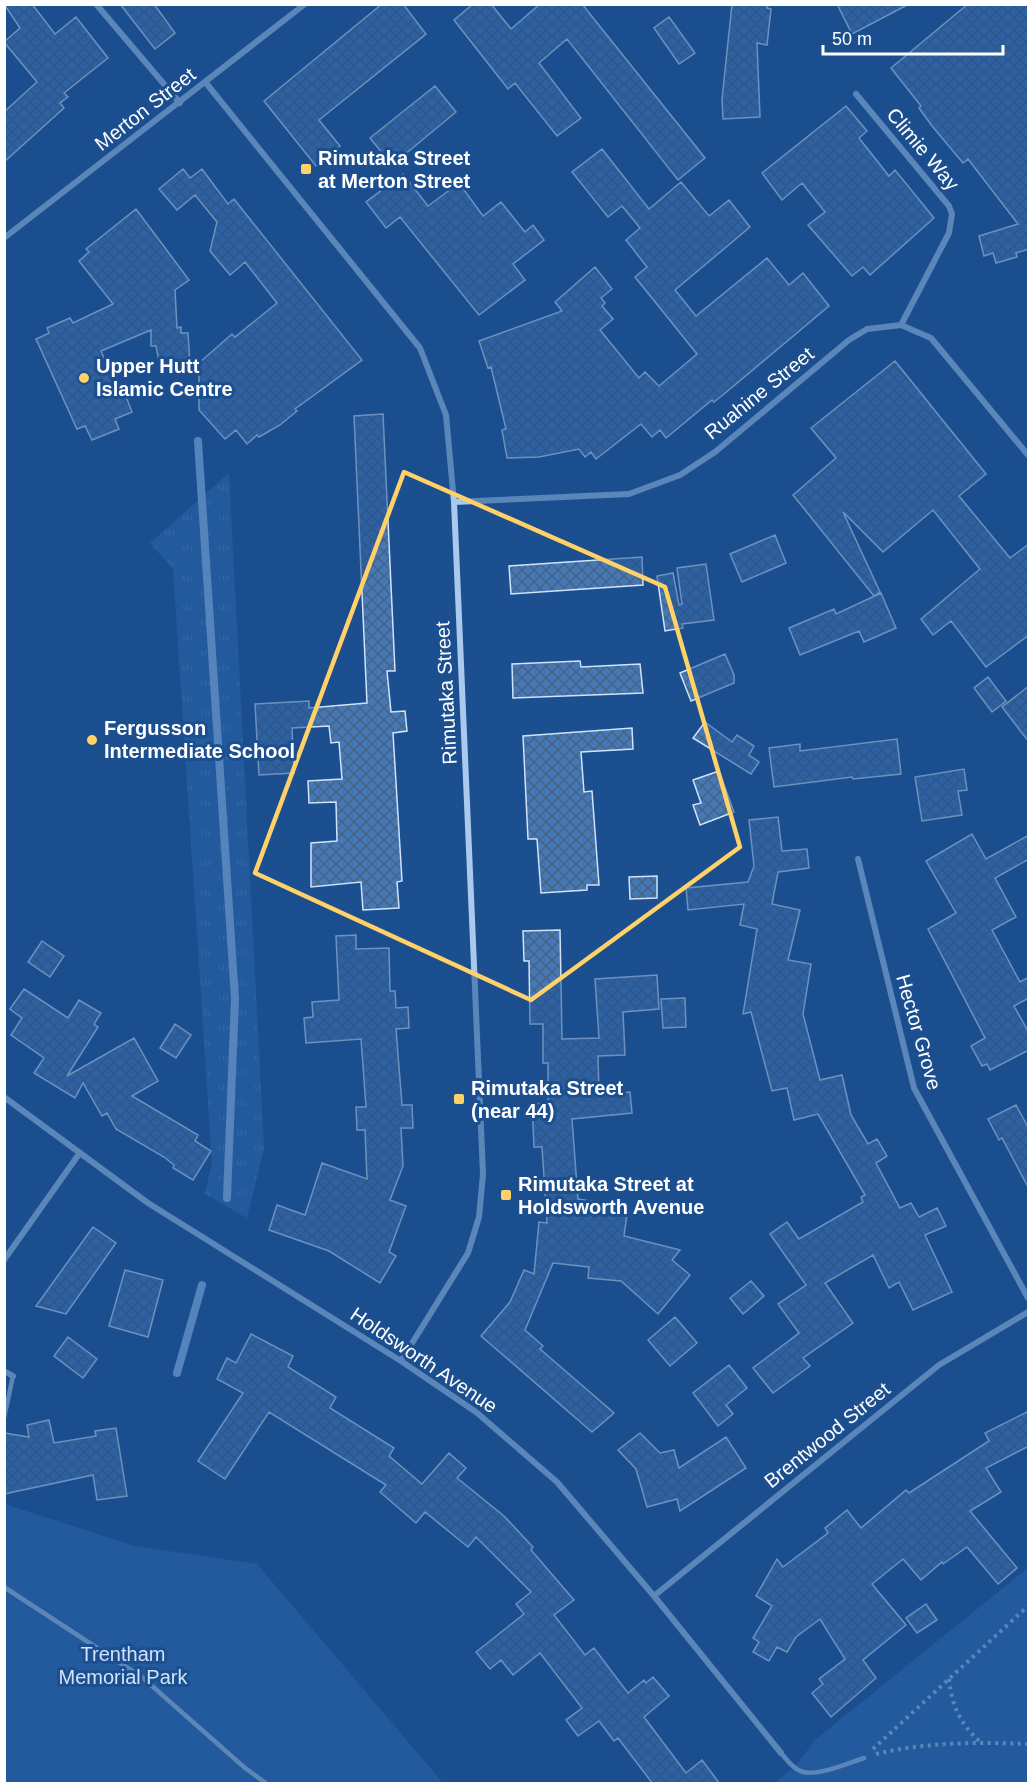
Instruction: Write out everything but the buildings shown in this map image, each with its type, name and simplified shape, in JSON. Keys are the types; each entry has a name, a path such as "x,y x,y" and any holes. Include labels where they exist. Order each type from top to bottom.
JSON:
{"street":[{"path":"96,4 180,103"},
{"name":"Merton Street","path":"4,238 305,4"},
{"name":"Rimutaka Street","path":"206,83 420,348 446,415 454,502 483,1184 479,1217 468,1253 401,1361"},
{"name":"Climie Way","path":"856,94 949,206 952,214 949,233 901,325"},
{"path":"901,325 931,338 1029,455"},
{"name":"Ruahine Street","path":"454,502 629,494 680,475 715,452 849,340 867,329 901,325"},
{"name":"Hector Grove","path":"858,859 914,1088 1029,1298"},
{"name":"Holdsworth Avenue","path":"4,1097 148,1203 401,1361 476,1412 557,1482 654,1596 781,1753"},
{"path":"4,1260 79,1154"},
{"name":"Brentwood Street","path":"654,1596 939,1365 1029,1312"},
{"path":"4,1371 13,1376"}],"lane":[{"path":"4,1418 13,1376"},
{"path":"4,1587 143,1678 245,1768 267,1784"},
{"path":"781,1753 794,1768 803,1773 835,1768 864,1758"}],"path":[{"path":"864,1758 1029,1606"},
{"path":"949,1679 956,1712 964,1727 981,1742"},
{"path":"864,1758 909,1746 981,1742 1029,1744"}],"highlighted area":[{"path":"404,472 665,587 740,847 531,1000 255,873"}],"green space":[{"path":"229,473 264,1148 247,1218 205,1194 212,1162 173,569 150,543"},
{"name":"Trentham Memorial Park","path":"5,1504 134,1546 257,1564 443,1783 5,1784"},
{"path":"1028,1568 1028,1783 773,1784 794,1768 815,1740"}],"waterway":[{"path":"198,441 235,999 227,1198"},
{"path":"177,1373 202,1285"}],"place":[{"name":"Rimutaka Street at Merton Street","path":"306,169"},
{"name":"Upper Hutt Islamic Centre","path":"84,378"},
{"name":"Fergusson Intermediate School","path":"92,740"},
{"name":"Rimutaka Street (near 44)","path":"459,1099"},
{"name":"Rimutaka Street at Holdsworth Avenue","path":"506,1195"}]}
